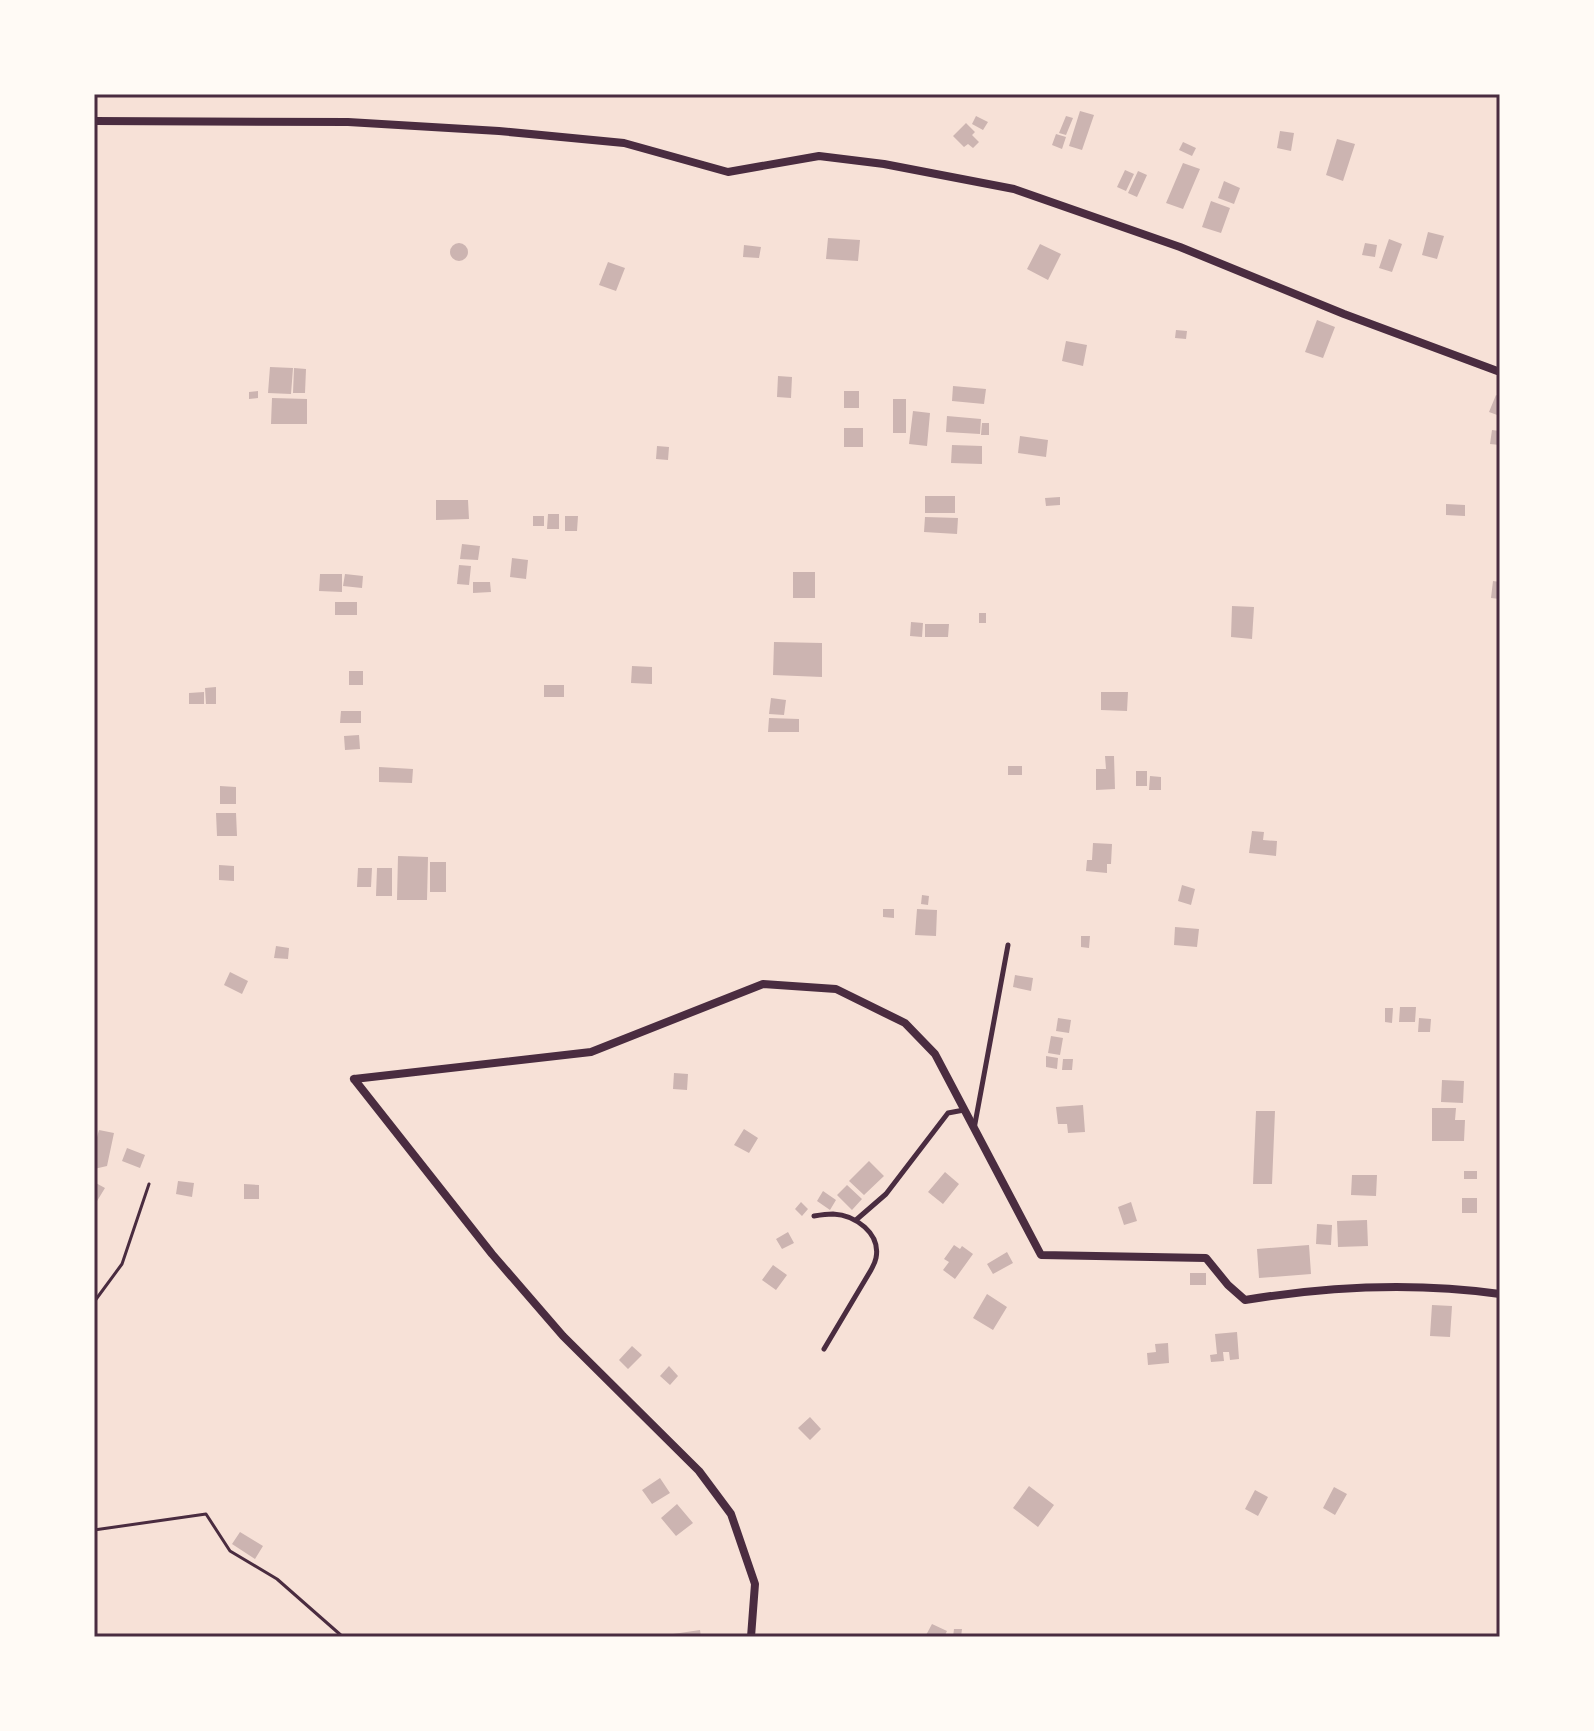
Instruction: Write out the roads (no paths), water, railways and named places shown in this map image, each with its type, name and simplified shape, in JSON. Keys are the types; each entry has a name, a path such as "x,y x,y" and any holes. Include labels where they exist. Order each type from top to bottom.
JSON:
{"street":[{"path":"94,121 348,122 499,131 624,143 728,172 819,156 884,164 1014,189 1180,247 1344,314 1500,372"},
{"path":"751,1637 755,1584 731,1514 699,1471 563,1336 492,1254 354,1079 591,1052 763,984 836,989 905,1023 935,1054 1041,1255 1206,1258 1245,1300 1302,1291 1373,1286 1454,1288 1500,1293"}],"lane":[{"path":"974,1130 1008,945"},
{"path":"856,1220 886,1194 948,1113 964,1110"},
{"path":"814,1216 832,1214 856,1220 867,1228 875,1242 877,1258 824,1349"}]}
